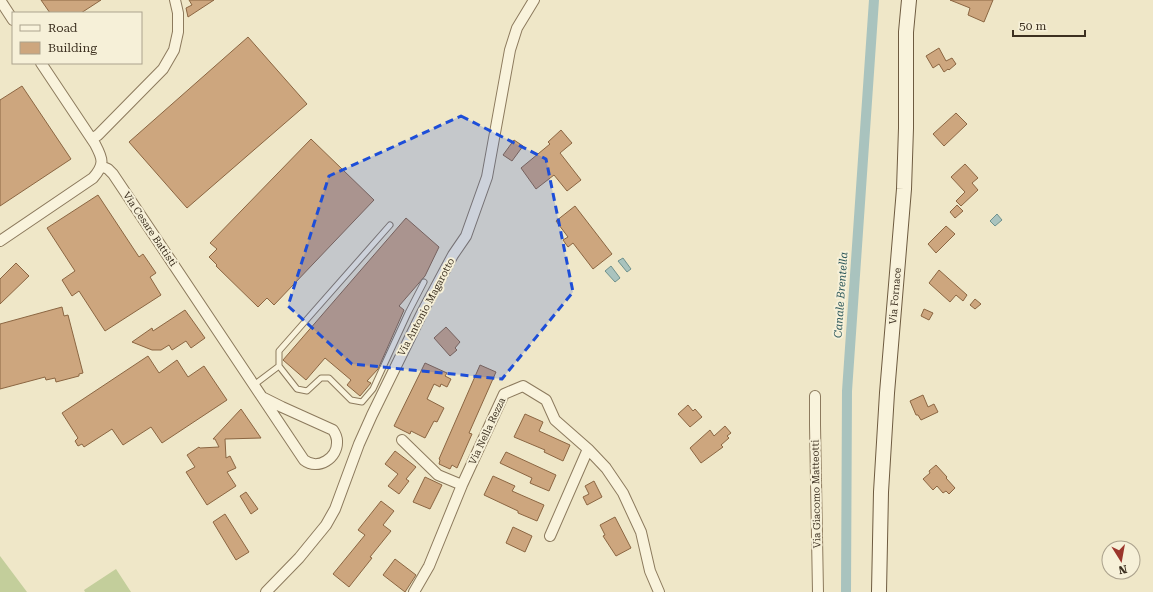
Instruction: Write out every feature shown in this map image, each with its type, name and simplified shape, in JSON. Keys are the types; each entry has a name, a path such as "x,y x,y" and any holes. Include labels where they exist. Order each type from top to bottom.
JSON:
{"street":[{"path":"0,0 12,18"},
{"path":"92,139 98,135 163,69 174,50 178,32 178,13 175,0"},
{"name":"Via Antonio Magarotto","path":"266,592 316,539 329,520 335,509 372,414 423,311 453,255 466,236 487,176 510,50 517,28 534,0"},
{"name":"Via Fornace","path":"879,592 881,492 887,392 904,189 906,128 906,32 909,0"},
{"path":"0,241 93,178 101,166 102,158 92,139 42,64"},
{"name":"Via Cesare Battisti","path":"101,166 108,169 113,174 304,460 309,464 316,465 330,459 336,449 337,442 333,430 282,408 262,397"},
{"name":"Via Nella Rezza","path":"414,592 429,566 462,485 504,394 523,386 546,400 555,420 588,449 606,468 623,493 641,532 650,570 659,592"},
{"name":"Via Giacomo Matteotti","path":"815,396 814,425 818,592"},
{"path":"402,440 438,475 462,485"},
{"path":"550,536 588,449"}],"lane":[{"path":"390,224 279,351 279,366 297,389 307,391 320,378 329,378 351,400 362,402 373,389 408,312 424,282"},
{"path":"254,385 279,366"}],"highlighted area":[{"path":"461,116 546,159 573,292 502,379 352,364 288,306 329,176"}],"green space":[{"path":"0,556 27,592 0,592"},
{"path":"116,569 131,592 85,592 84,590"}],"water":[{"path":"997,214 1002,220 995,226 990,221"},
{"path":"623,258 631,269 627,272 618,261"},
{"path":"611,266 620,278 615,282 605,271"}],"building":[{"path":"41,0 101,0 83,12 49,12"},
{"path":"189,0 214,0 188,17 186,8 192,5"},
{"path":"950,0 993,0 984,22 968,15 970,8"},
{"path":"248,37 307,104 187,208 129,142"},
{"path":"939,48 946,61 952,58 956,64 944,72 939,64 933,68 926,56"},
{"path":"22,86 71,159 0,206 0,100"},
{"path":"956,113 967,124 944,146 933,134"},
{"path":"561,130 572,143 560,153 581,180 567,191 554,175 536,189 521,168 550,144 548,142"},
{"path":"311,139 374,200 274,305 267,298 258,307 216,266 217,265 209,257 217,249 210,243"},
{"path":"514,140 523,146 512,161 503,155"},
{"path":"965,164 978,178 972,183 978,190 961,206 956,201 965,192 951,177"},
{"path":"98,195 139,257 143,254 156,273 150,277 161,295 105,331 79,291 72,296 62,280 75,271 47,228"},
{"path":"957,205 963,211 955,218 950,212"},
{"path":"575,206 612,254 593,269 573,243 568,247 563,240 568,237 556,221"},
{"path":"406,218 439,247 425,276 399,306 404,310 378,369 367,381 371,383 360,396 347,385 351,380 325,358 306,380 283,360"},
{"path":"946,226 955,234 936,253 928,244"},
{"path":"16,263 29,276 0,304 0,279"},
{"path":"939,270 967,295 963,301 956,295 950,302 929,283"},
{"path":"975,299 981,304 975,309 970,305"},
{"path":"62,307 64,316 68,315 83,373 79,374 79,376 56,382 55,378 46,380 45,377 0,389 0,324"},
{"path":"924,309 933,313 929,320 921,316"},
{"path":"185,310 205,338 191,348 186,341 172,350 169,345 161,350 152,350 132,342 152,328 153,331"},
{"path":"446,327 460,342 455,348 457,350 450,356 434,338"},
{"path":"148,356 159,373 177,360 188,377 204,366 227,400 162,443 151,427 123,445 112,429 84,447 82,444 78,446 75,441 78,438 62,413"},
{"path":"425,363 447,373 445,376 451,379 447,387 441,384 440,387 434,384 427,399 444,408 437,422 434,421 425,438 411,431 410,434 394,426"},
{"path":"480,365 496,372 469,433 472,434 457,468 452,465 450,469 439,464 439,459"},
{"path":"923,395 928,407 934,404 938,412 921,420 918,415 916,415 910,401"},
{"path":"688,405 693,411 695,409 702,417 690,427 678,414"},
{"path":"241,409 261,438 225,439 226,458 230,456 236,468 227,472 236,486 207,505 186,472 195,467 187,455 199,447 219,447 215,439 213,439"},
{"path":"525,414 543,422 539,431 570,445 563,461 544,452 545,450 514,437"},
{"path":"725,426 731,433 727,436 729,438 721,445 723,447 701,463 690,448 710,430 714,436"},
{"path":"395,451 416,467 406,479 409,481 399,494 388,486 398,474 385,464"},
{"path":"506,452 556,475 549,491 530,483 532,478 500,463"},
{"path":"936,465 955,488 949,494 946,491 943,493 937,486 933,490 923,479"},
{"path":"493,476 515,486 512,491 544,505 537,521 484,495"},
{"path":"425,477 442,485 430,509 413,502"},
{"path":"594,481 602,497 587,505 583,497 589,494 585,486"},
{"path":"246,492 258,509 251,514 240,496"},
{"path":"381,501 394,511 383,525 391,531 349,587 333,574 365,535 358,530"},
{"path":"225,514 249,552 236,560 213,522"},
{"path":"615,517 631,548 616,556 603,536 605,535 600,525"},
{"path":"513,527 532,536 525,552 506,543"},
{"path":"395,559 416,575 405,592 383,575"}],"waterway":[{"name":"Canale Brentella","path":"846,592 847,391 874,0"}]}
